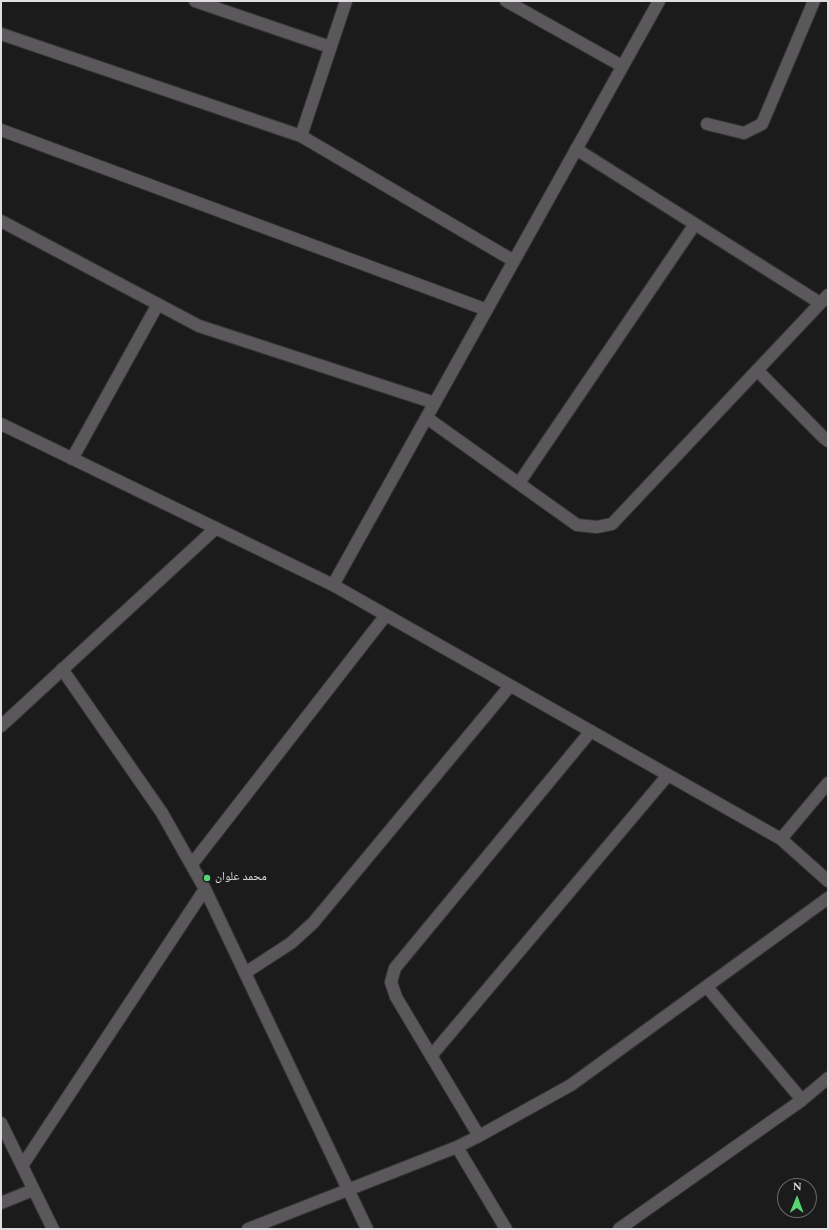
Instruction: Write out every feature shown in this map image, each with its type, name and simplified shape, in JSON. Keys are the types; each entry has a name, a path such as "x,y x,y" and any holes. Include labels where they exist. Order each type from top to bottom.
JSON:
{"street":[{"path":"195,1 330,47"},
{"path":"301,136 346,1"},
{"path":"506,1 622,66"},
{"path":"333,585 659,1"},
{"path":"707,124 744,133 762,124 814,1"},
{"path":"1,34 301,136 514,261"},
{"path":"1,130 487,310"},
{"path":"427,418 577,525 598,527 612,524 824,299 695,224 576,149"},
{"path":"1,221 199,326 435,403"},
{"path":"519,483 695,224"},
{"path":"72,458 158,304"},
{"path":"757,370 828,441"},
{"path":"1,424 333,585 781,839 828,881"},
{"path":"1,726 216,528"},
{"path":"192,864 386,615"},
{"path":"62,669 162,813 192,864 367,1229"},
{"path":"246,974 291,943 313,923 510,686"},
{"path":"479,1136 396,997 391,982 395,968 591,731"},
{"path":"431,1056 668,775"},
{"path":"781,839 828,783"},
{"path":"22,1166 205,889"},
{"path":"248,1229 479,1136 572,1085 828,898"},
{"path":"707,987 802,1100"},
{"path":"619,1229 802,1100 828,1078"},
{"path":"1,1123 53,1229"},
{"path":"456,1146 506,1229"},
{"path":"1,1203 34,1190"}],"place":[{"name":"محمد علوان","path":"207,878"}]}
